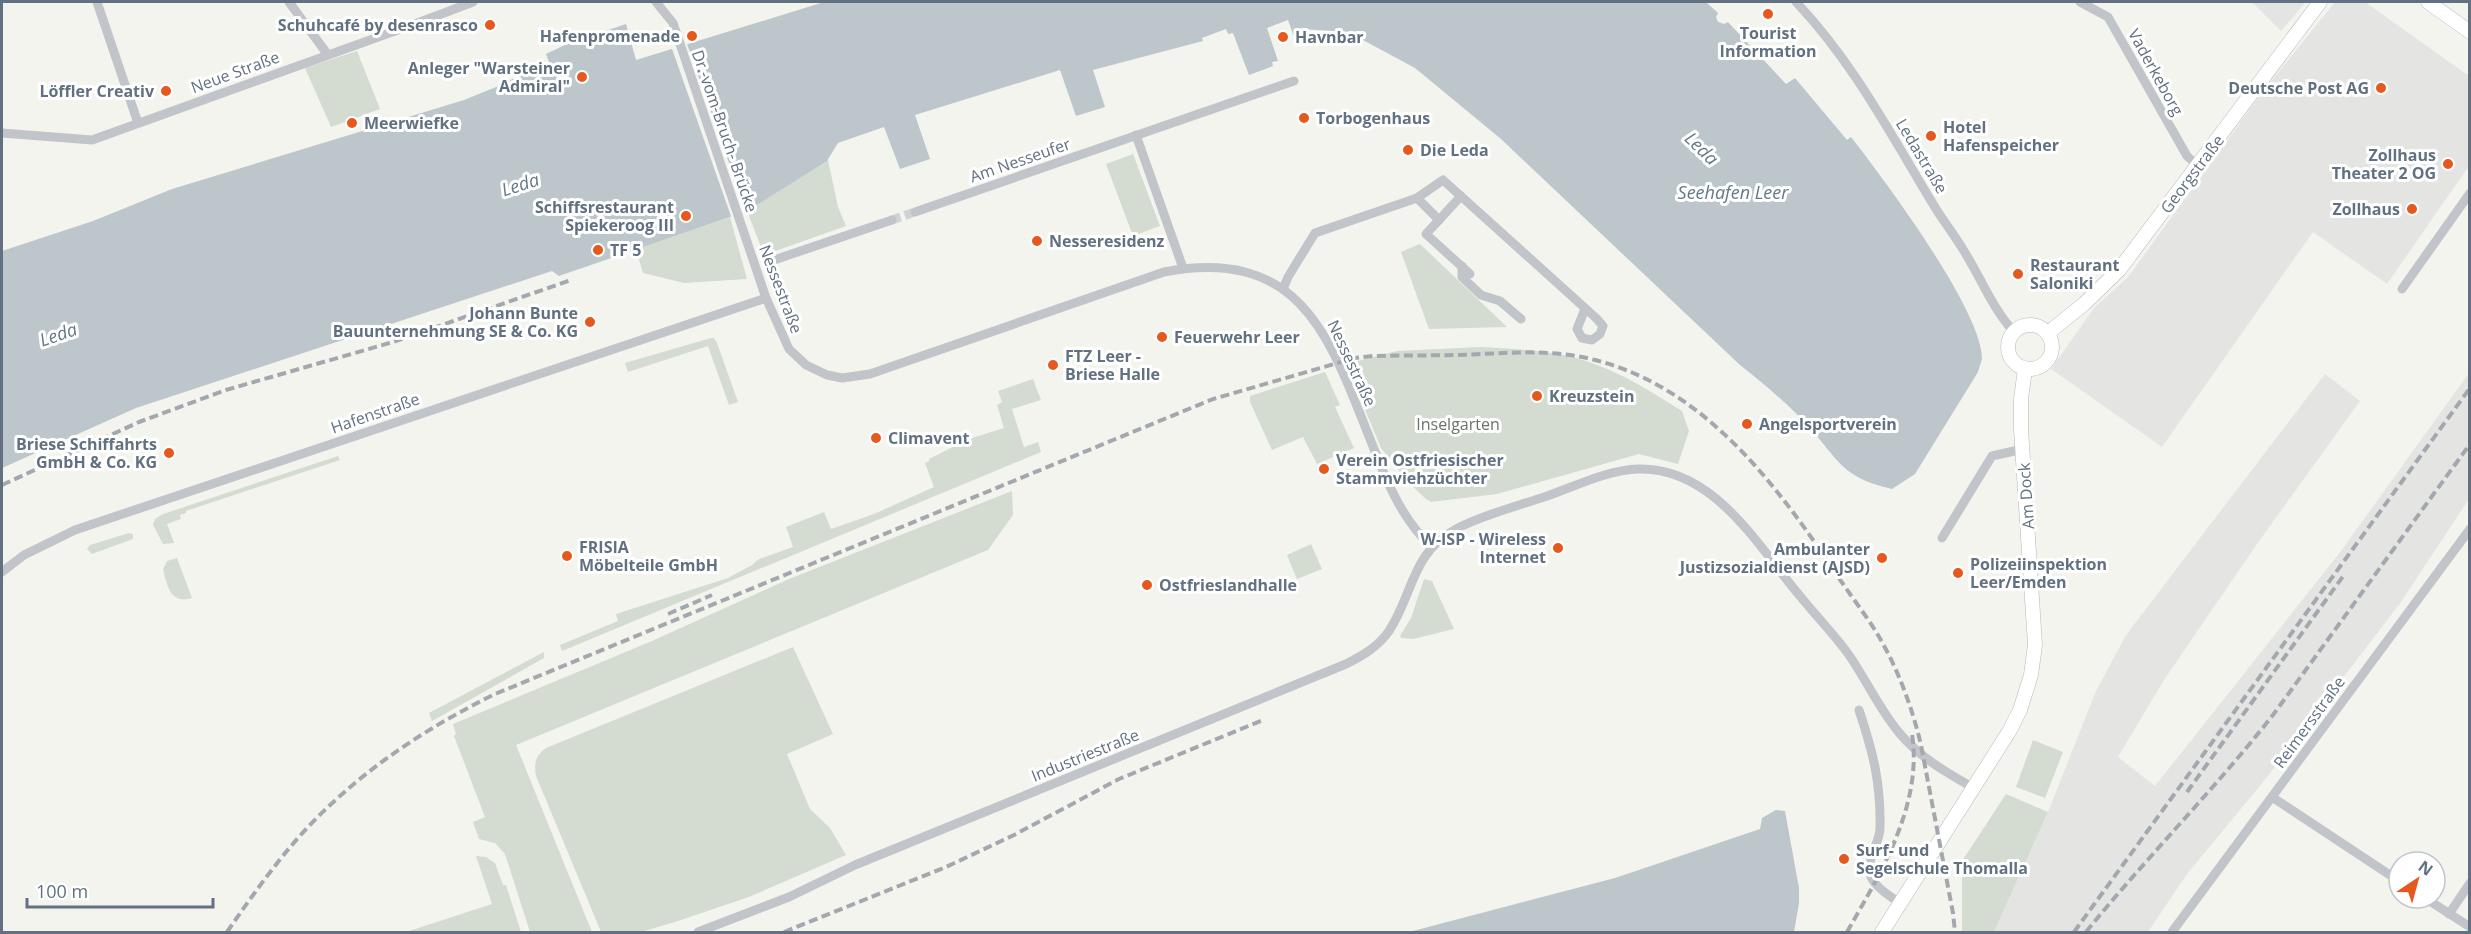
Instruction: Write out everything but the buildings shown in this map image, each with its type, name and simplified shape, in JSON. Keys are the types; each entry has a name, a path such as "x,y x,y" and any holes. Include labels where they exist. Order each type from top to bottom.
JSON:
{"main road":[{"name":"Georgstraße","path":"2048,333 2096,294 2120,270 2320,2"},
{"path":"2428,2 2469,32"},
{"path":"2031,325 2039,326 2048,333 2053,345 2050,358 2037,369 2025,369 2015,363 2009,354 2008,342 2014,332 2020,327 2031,325"},
{"name":"Am Dock","path":"1882,933 1974,788 2020,710 2031,675 2034,626 2020,412 2025,369"}],"street":[{"path":"97,2 138,123"},
{"path":"289,2 328,55"},
{"name":"Neue Straße","path":"2,133 92,140 473,2"},
{"name":"Dr.-vom-Bruch- Brücke","path":"656,2 673,23 744,231"},
{"name":"Ledastraße","path":"1796,2 1860,80 1937,211 1965,252 2000,316 2014,332"},
{"name":"Vaderkeborg","path":"2080,2 2108,17 2187,156 2198,166"},
{"name":"Am Nesseufer","path":"915,212 1294,81"},
{"path":"1136,135 1183,268"},
{"path":"1283,290 1302,252 1315,233 1417,198 1443,180 1586,309"},
{"path":"2402,289 2469,193"},
{"path":"1461,196 1426,234 1470,274"},
{"path":"1417,198 1439,220"},
{"path":"771,261 892,220"},
{"name":"Nessestraße","path":"744,231 766,298 789,349 816,371 834,377 850,378 870,374 1164,272 1206,266 1230,267 1260,276 1283,290 1313,317 1324,333 1398,503 1432,547"},
{"path":"1462,266 1462,277 1481,295 1500,301 1521,319"},
{"name":"Hafenstraße","path":"2,572 24,555 75,530 766,298"},
{"path":"1942,538 1992,456 2023,449"},
{"path":"1432,547 1458,528 1621,471 1639,469 1667,473 1706,492 1738,520 1849,654 1901,735 1923,756 1974,788"},
{"name":"Reimersstraße","path":"2172,933 2469,529"},
{"name":"Industriestraße","path":"698,933 789,897 855,865 1346,664 1371,650 1388,633 1397,618 1417,567 1432,547"},
{"path":"1859,710 1873,751 1880,797 1880,832 1869,867 1874,882 1902,904"},
{"path":"2272,797 2387,873"},
{"path":"2449,914 2469,883"},
{"path":"2443,910 2469,927"}],"shaded area":[{"path":"2252,2 2306,2 2281,31"},
{"path":"2335,2 2365,2 2469,76 2469,166 2387,284 2313,232 2162,447 2051,369 2094,308 2128,277 2264,90"},
{"path":"2469,373 2469,499 2401,602 2268,776 2187,874 2148,932 1994,932 2048,812 2096,691 2126,635 2325,374 2360,401 2257,544 2164,680 2118,757 2155,786 2341,551"}],"green space":[{"path":"357,51 380,109 331,127 305,68"},
{"path":"1133,154 1160,226 1133,236 1106,164"},
{"path":"828,160 838,207 846,226 764,255 747,211"},
{"path":"730,217 747,279 684,283 643,273 636,249"},
{"path":"1420,244 1507,327 1429,329 1401,252"},
{"path":"714,338 717,343 738,402 729,405 708,346 628,372 625,363"},
{"name":"Inselgarten","path":"1479,347 1535,351 1576,358 1625,377 1648,390 1682,411 1689,431 1678,464 1639,454 1497,494 1431,502 1407,481 1381,448 1346,364 1397,351"},
{"path":"1325,372 1340,405 1335,407 1354,448 1317,464 1303,437 1272,450 1250,402 1250,396"},
{"path":"1033,379 1041,400 1012,409 1024,447 1038,442 1041,452 562,651 560,645 618,621 616,614 728,578 759,559 793,547 786,527 824,512 831,529 874,514 934,487 925,463 969,439 1004,428 997,405 1002,402 998,391"},
{"path":"338,456 340,460 186,511 180,515 181,519 167,524 174,543 163,544 153,525 155,519 163,514"},
{"path":"1012,491 1013,515 988,550 516,745 592,932 530,932 505,854 495,843 479,839 473,822 485,817 454,736 456,734 453,724 652,641 789,579"},
{"path":"129,533 133,534 133,539 92,554 87,549 90,545"},
{"path":"1311,544 1322,569 1297,579 1287,555"},
{"path":"177,558 192,598 179,599 168,587 163,569 167,561"},
{"path":"1424,579 1432,581 1454,629 1413,639 1401,638 1411,618"},
{"path":"793,647 833,734 787,754 810,809 830,828 846,855 749,897 675,922 641,932 601,932 536,776 537,757 546,748"},
{"path":"544,652 544,658 432,721 429,713"},
{"path":"2033,740 2063,752 2045,798 2016,787"},
{"path":"2006,794 2048,812 1994,932 1962,932 1962,861"},
{"path":"476,856 486,857 495,863 503,885 506,885 521,932 406,932 492,904"}],"water":[{"name":"Seehafen Leer","path":"824,2 1706,2 1718,13 1716,17 1718,22 1724,24 1728,22 1786,84 1795,78 1847,140 1851,137 1885,182 1907,212 1966,309 1978,337 1982,359 1978,372 1915,474 1892,489 1852,474 1793,410 1740,365 1501,139 1415,68 1348,32 1302,29 1300,35 1294,37 1288,20 1267,28 1278,61 1272,62 1273,66 1249,75 1233,33 1228,34 1226,29 1202,38 1203,41 1093,70 1105,107 1076,116 1060,70 915,115 930,159 900,169 884,127 838,143 827,161 747,211 559,276 552,271 136,408 2,468 2,251 93,221 172,189 464,100 549,62 546,54 567,44 626,24 636,60"},
{"path":"1776,810 1785,811 1799,888 1794,932 1409,932 1615,878 1760,829 1762,818"}],"pier":[{"path":"686,41 747,214 732,219 671,46"}],"tunnel":[{"path":"892,220 915,212"}],"railway":[{"path":"2,485 139,422 226,390 393,342 571,280"},
{"path":"227,932 297,839 350,787 420,736 495,694 1213,399 1355,358 1525,352 1552,353 1595,360 1635,374 1671,393 1735,444 1789,507 1873,627 1904,688 1921,745 1955,932"},
{"path":"2074,932 2470,388"},
{"path":"2086,932 2273,715 2470,444"},
{"path":"2187,792 2344,575"},
{"path":"668,614 712,595"},
{"path":"784,932 946,867 1014,835 1119,779 1263,720"},
{"path":"1847,932 1885,863 1905,813 1914,761 1912,734"}],"place":[{"name":"Tourist Information","path":"1768,14"},
{"name":"Schuhcafé by desenrasco","path":"490,25"},
{"name":"Hafenpromenade","path":"692,36"},
{"name":"Havnbar","path":"1283,37"},
{"name":"Anleger \"Warsteiner Admiral\"","path":"582,77"},
{"name":"Deutsche Post AG","path":"2381,88"},
{"name":"Löffler Creativ","path":"166,91"},
{"name":"Torbogenhaus","path":"1304,118"},
{"name":"Meerwiefke","path":"352,123"},
{"name":"Hotel Hafenspeicher","path":"1931,136"},
{"name":"Die Leda","path":"1408,150"},
{"name":"Zollhaus Theater 2 OG","path":"2448,164"},
{"name":"Zollhaus","path":"2412,209"},
{"name":"Schiffsrestaurant Spiekeroog III","path":"686,216"},
{"name":"Nesseresidenz","path":"1037,241"},
{"name":"TF 5","path":"598,250"},
{"name":"Restaurant Saloniki","path":"2018,274"},
{"name":"Johann Bunte Bauunternehmung SE & Co. KG","path":"590,322"},
{"name":"Feuerwehr Leer","path":"1162,337"},
{"name":"FTZ Leer - Briese Halle","path":"1053,365"},
{"name":"Kreuzstein","path":"1537,396"},
{"name":"Angelsportverein","path":"1747,424"},
{"name":"Climavent","path":"876,438"},
{"name":"Briese Schiffahrts GmbH & Co. KG","path":"169,453"},
{"name":"Verein Ostfriesischer Stammviehzüchter","path":"1324,469"},
{"name":"W-ISP - Wireless Internet","path":"1558,548"},
{"name":"FRISIA Möbelteile GmbH","path":"567,556"},
{"name":"Ambulanter Justizsozialdienst (AJSD)","path":"1882,558"},
{"name":"Polizeiinspektion Leer/Emden","path":"1958,573"},
{"name":"Ostfrieslandhalle","path":"1147,585"},
{"name":"Surf- und Segelschule Thomalla","path":"1844,859"}],"water label":[{"name":"Leda","path":"1702,148"},
{"name":"Leda","path":"520,184"},
{"name":"Leda","path":"58,334"}]}
